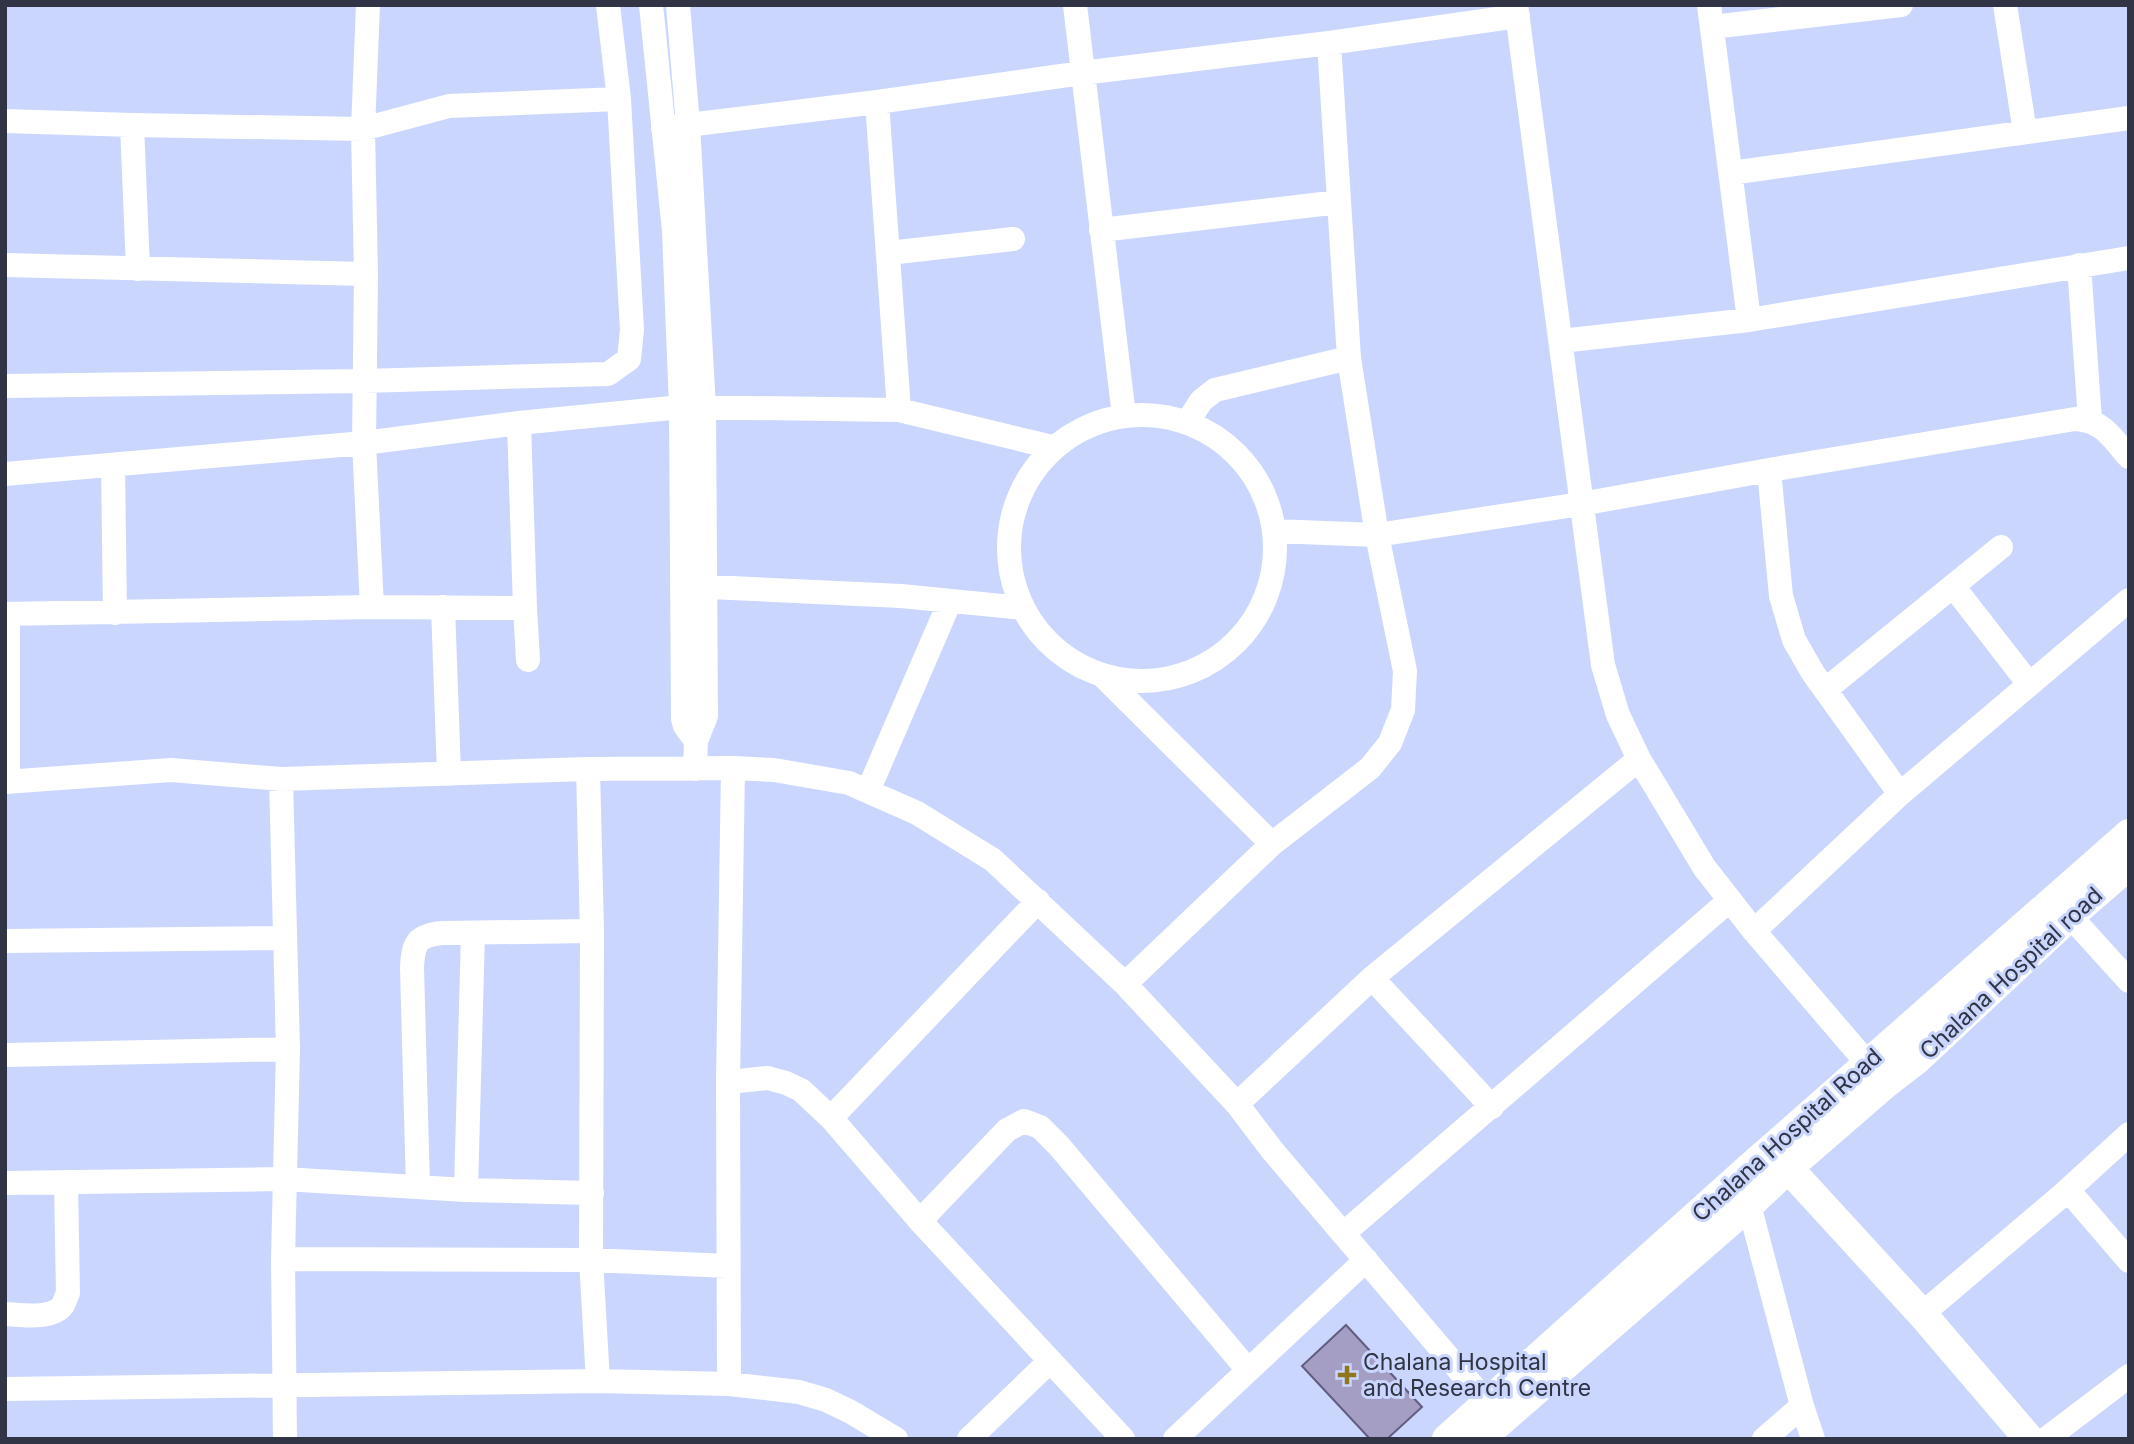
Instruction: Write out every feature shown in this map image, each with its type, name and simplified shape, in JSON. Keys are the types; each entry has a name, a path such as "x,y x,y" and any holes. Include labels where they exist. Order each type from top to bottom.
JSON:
{"street":[{"path":"368,5 363,129 366,274 364,443 372,607"},
{"path":"5,386 364,381 608,374 629,359 632,330 619,99 608,5"},
{"path":"651,5 693,407"},
{"path":"678,5 688,125 694,587 706,716 696,741 695,769"},
{"path":"1075,5 1124,416"},
{"path":"1749,320 1711,16 1901,5"},
{"path":"2005,5 2025,132"},
{"path":"663,128 877,102 1082,72 1329,43 1517,10 1603,665 1618,715 1639,759 1704,867 1754,931 1876,1074"},
{"path":"1125,984 1272,844 1370,768 1390,743 1403,710 1405,671 1377,535 1349,358 1329,43"},
{"path":"5,121 363,129 449,106 619,99"},
{"path":"877,102 899,410"},
{"path":"1731,173 2129,118"},
{"path":"132,125 138,269"},
{"path":"1101,230 1339,202"},
{"path":"889,253 1013,239"},
{"path":"1561,341 1749,320 2129,258"},
{"path":"5,265 366,274"},
{"path":"2079,265 2091,420"},
{"path":"1186,423 1201,401 1215,390 1349,358"},
{"path":"5,474 364,443 519,423 693,407 899,410 1052,447"},
{"path":"1124,416 1156,416 1186,423 1206,431 1223,443 1246,465 1263,492 1274,531 1273,572 1260,610 1235,642 1220,656 1184,674 1164,679 1143,681 1101,675 1063,656 1047,642 1023,608 1014,589 1010,568 1010,526 1015,506 1035,468 1052,447 1083,428 1124,416"},
{"path":"1274,531 1377,535 1581,504 2075,419 2091,420 2103,428 2129,457"},
{"path":"519,423 528,660"},
{"path":"113,465 115,613"},
{"path":"1769,470 1781,597 1794,640 1813,673 1900,794"},
{"path":"1825,690 2001,547"},
{"path":"1953,586 2029,684"},
{"path":"694,587 901,596 1023,608"},
{"path":"1754,931 1900,794 2129,600"},
{"path":"868,791 950,601"},
{"path":"525,608 372,607 7,614 7,782 171,770 281,779 588,769 733,768 774,770 824,778 849,783 868,791 917,813 993,859 1125,984 1237,1104 1272,1150 1366,1260 1490,1421"},
{"path":"443,607 449,774"},
{"path":"1101,675 1272,844"},
{"path":"1237,1104 1372,978 1639,759"},
{"path":"729,1384 727,1082 733,768"},
{"path":"588,769 592,931 591,1259 598,1381"},
{"path":"281,779 288,1049 283,1259 285,1439"},
{"name":"Chalana Hospital Road","path":"1447,1439 1490,1421 1876,1074 2129,834"},
{"name":"Chalana Hospital road","path":"1490,1421 1749,1205 1788,1168 1876,1074 1916,1060 2070,916 2129,865"},
{"path":"1344,1233 1730,900"},
{"path":"831,1118 1038,901"},
{"path":"2070,916 2129,981"},
{"path":"418,1187 413,951 417,942 427,934 592,931"},
{"path":"466,1190 473,933"},
{"path":"5,941 285,938"},
{"path":"1372,978 1492,1107"},
{"path":"5,1055 288,1049"},
{"path":"727,1082 768,1079 801,1090 831,1118 920,1221 1123,1439"},
{"path":"920,1221 1007,1130 1024,1121 1040,1127 1248,1370"},
{"path":"1922,1314 2068,1190 2129,1134"},
{"path":"1788,1168 1922,1314 2029,1439"},
{"path":"5,1183 284,1179 466,1190 592,1193"},
{"path":"5,1314 35,1315 51,1313 62,1307 68,1293 66,1182"},
{"path":"2068,1190 2129,1261"},
{"path":"1749,1205 1808,1423 1832,1439"},
{"path":"283,1259 591,1259 728,1266"},
{"path":"1175,1439 1366,1260"},
{"path":"968,1439 1050,1362"},
{"path":"2046,1439 2129,1376"},
{"path":"5,1389 598,1381 729,1384 799,1392 826,1400 896,1439"},
{"path":"1764,1439 1808,1423"}],"building":[{"path":"1346,1325 1422,1407 1387,1439 1370,1439 1302,1366"}],"place":[{"name":"Chalana Hospital and Research Centre","path":"1347,1375"}]}
